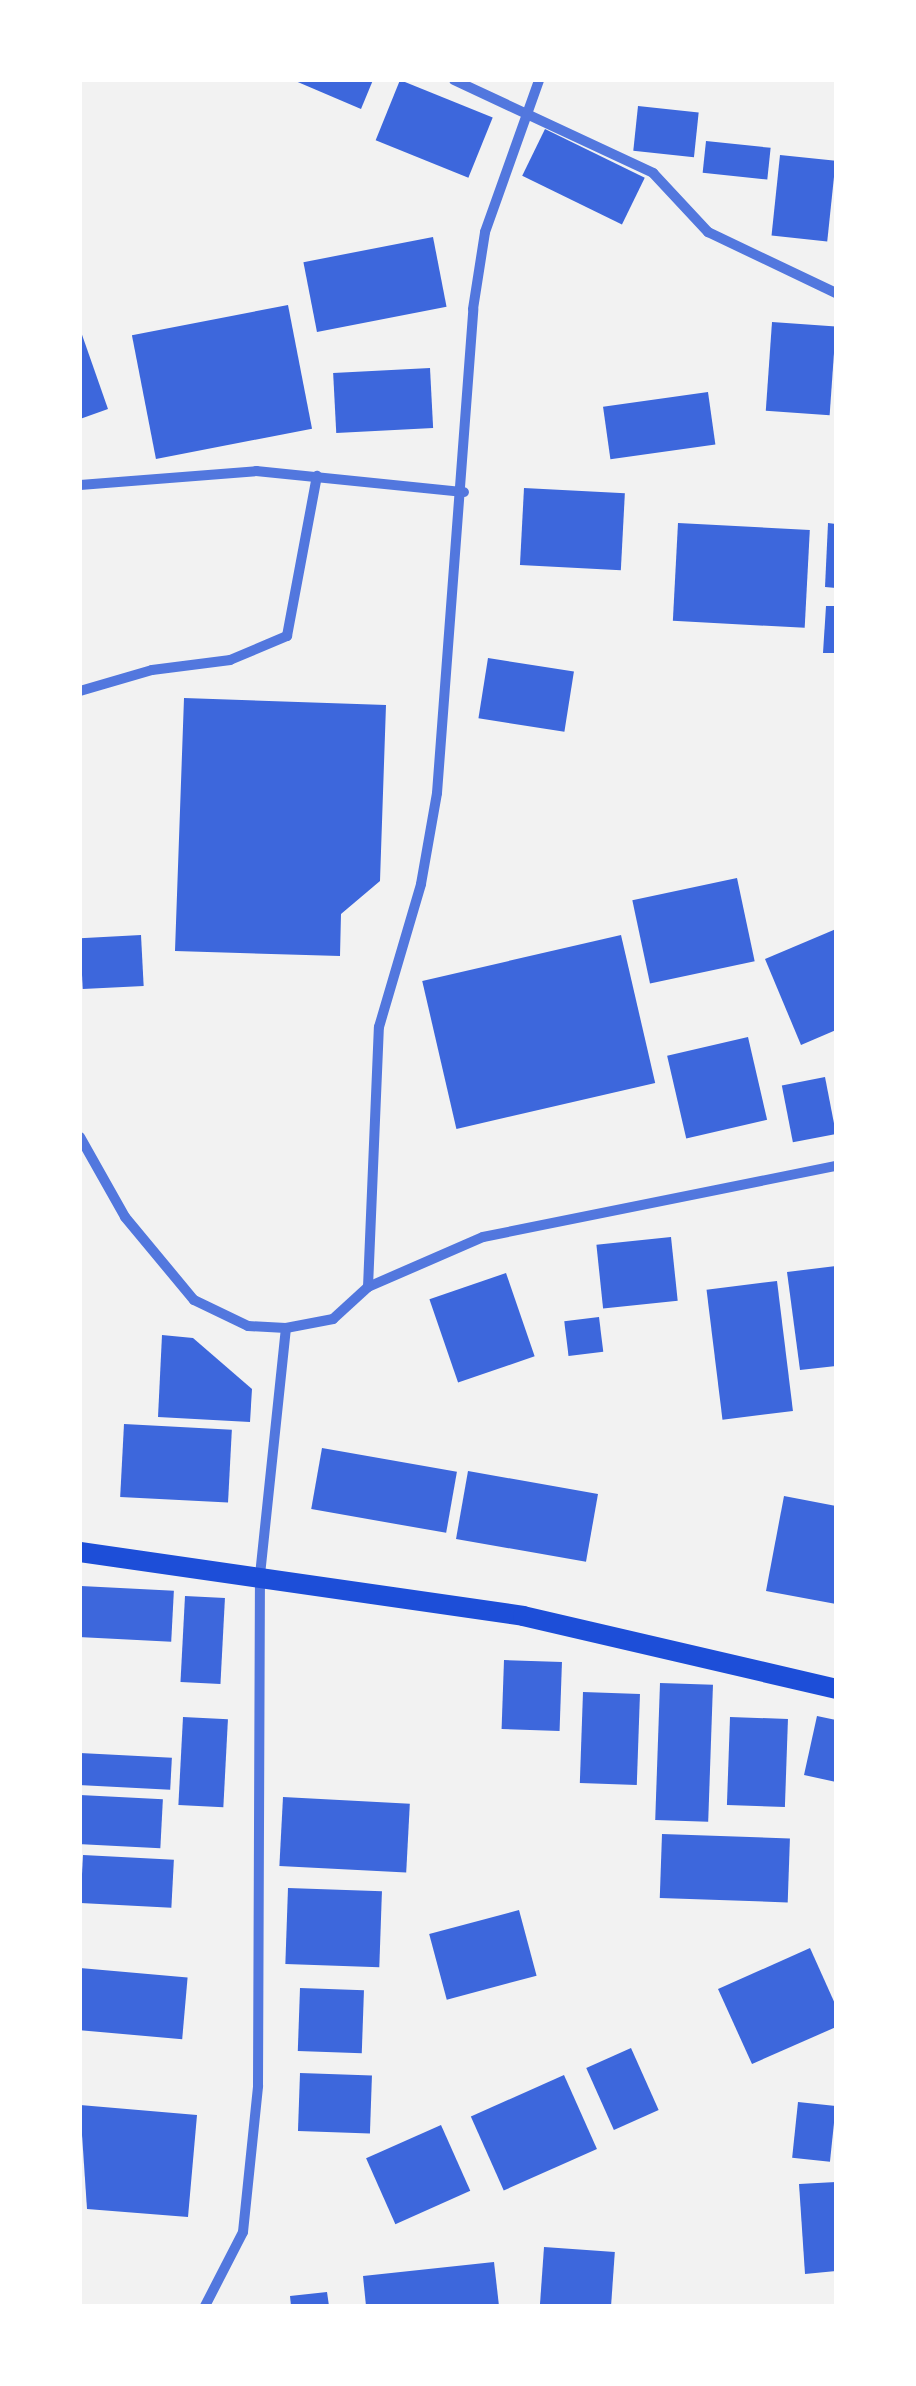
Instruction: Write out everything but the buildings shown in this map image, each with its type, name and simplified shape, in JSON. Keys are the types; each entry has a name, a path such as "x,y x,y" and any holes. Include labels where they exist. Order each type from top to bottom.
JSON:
{"main road":[{"path":"80,1552 523,1616 836,1689"}],"street":[{"path":"454,80 653,172 708,232 836,292"},
{"path":"368,1288 379,1028 421,884 437,793 464,492 473,309 485,232 539,80"},
{"path":"80,485 256,471 464,492"},
{"path":"80,691 152,670 230,660 286,636 317,476"},
{"path":"80,1137 125,1217 194,1300 248,1326 286,1328 333,1319 368,1288 483,1237 836,1166"},
{"path":"204,2306 243,2232 258,2086 260,1575 286,1328"}]}
